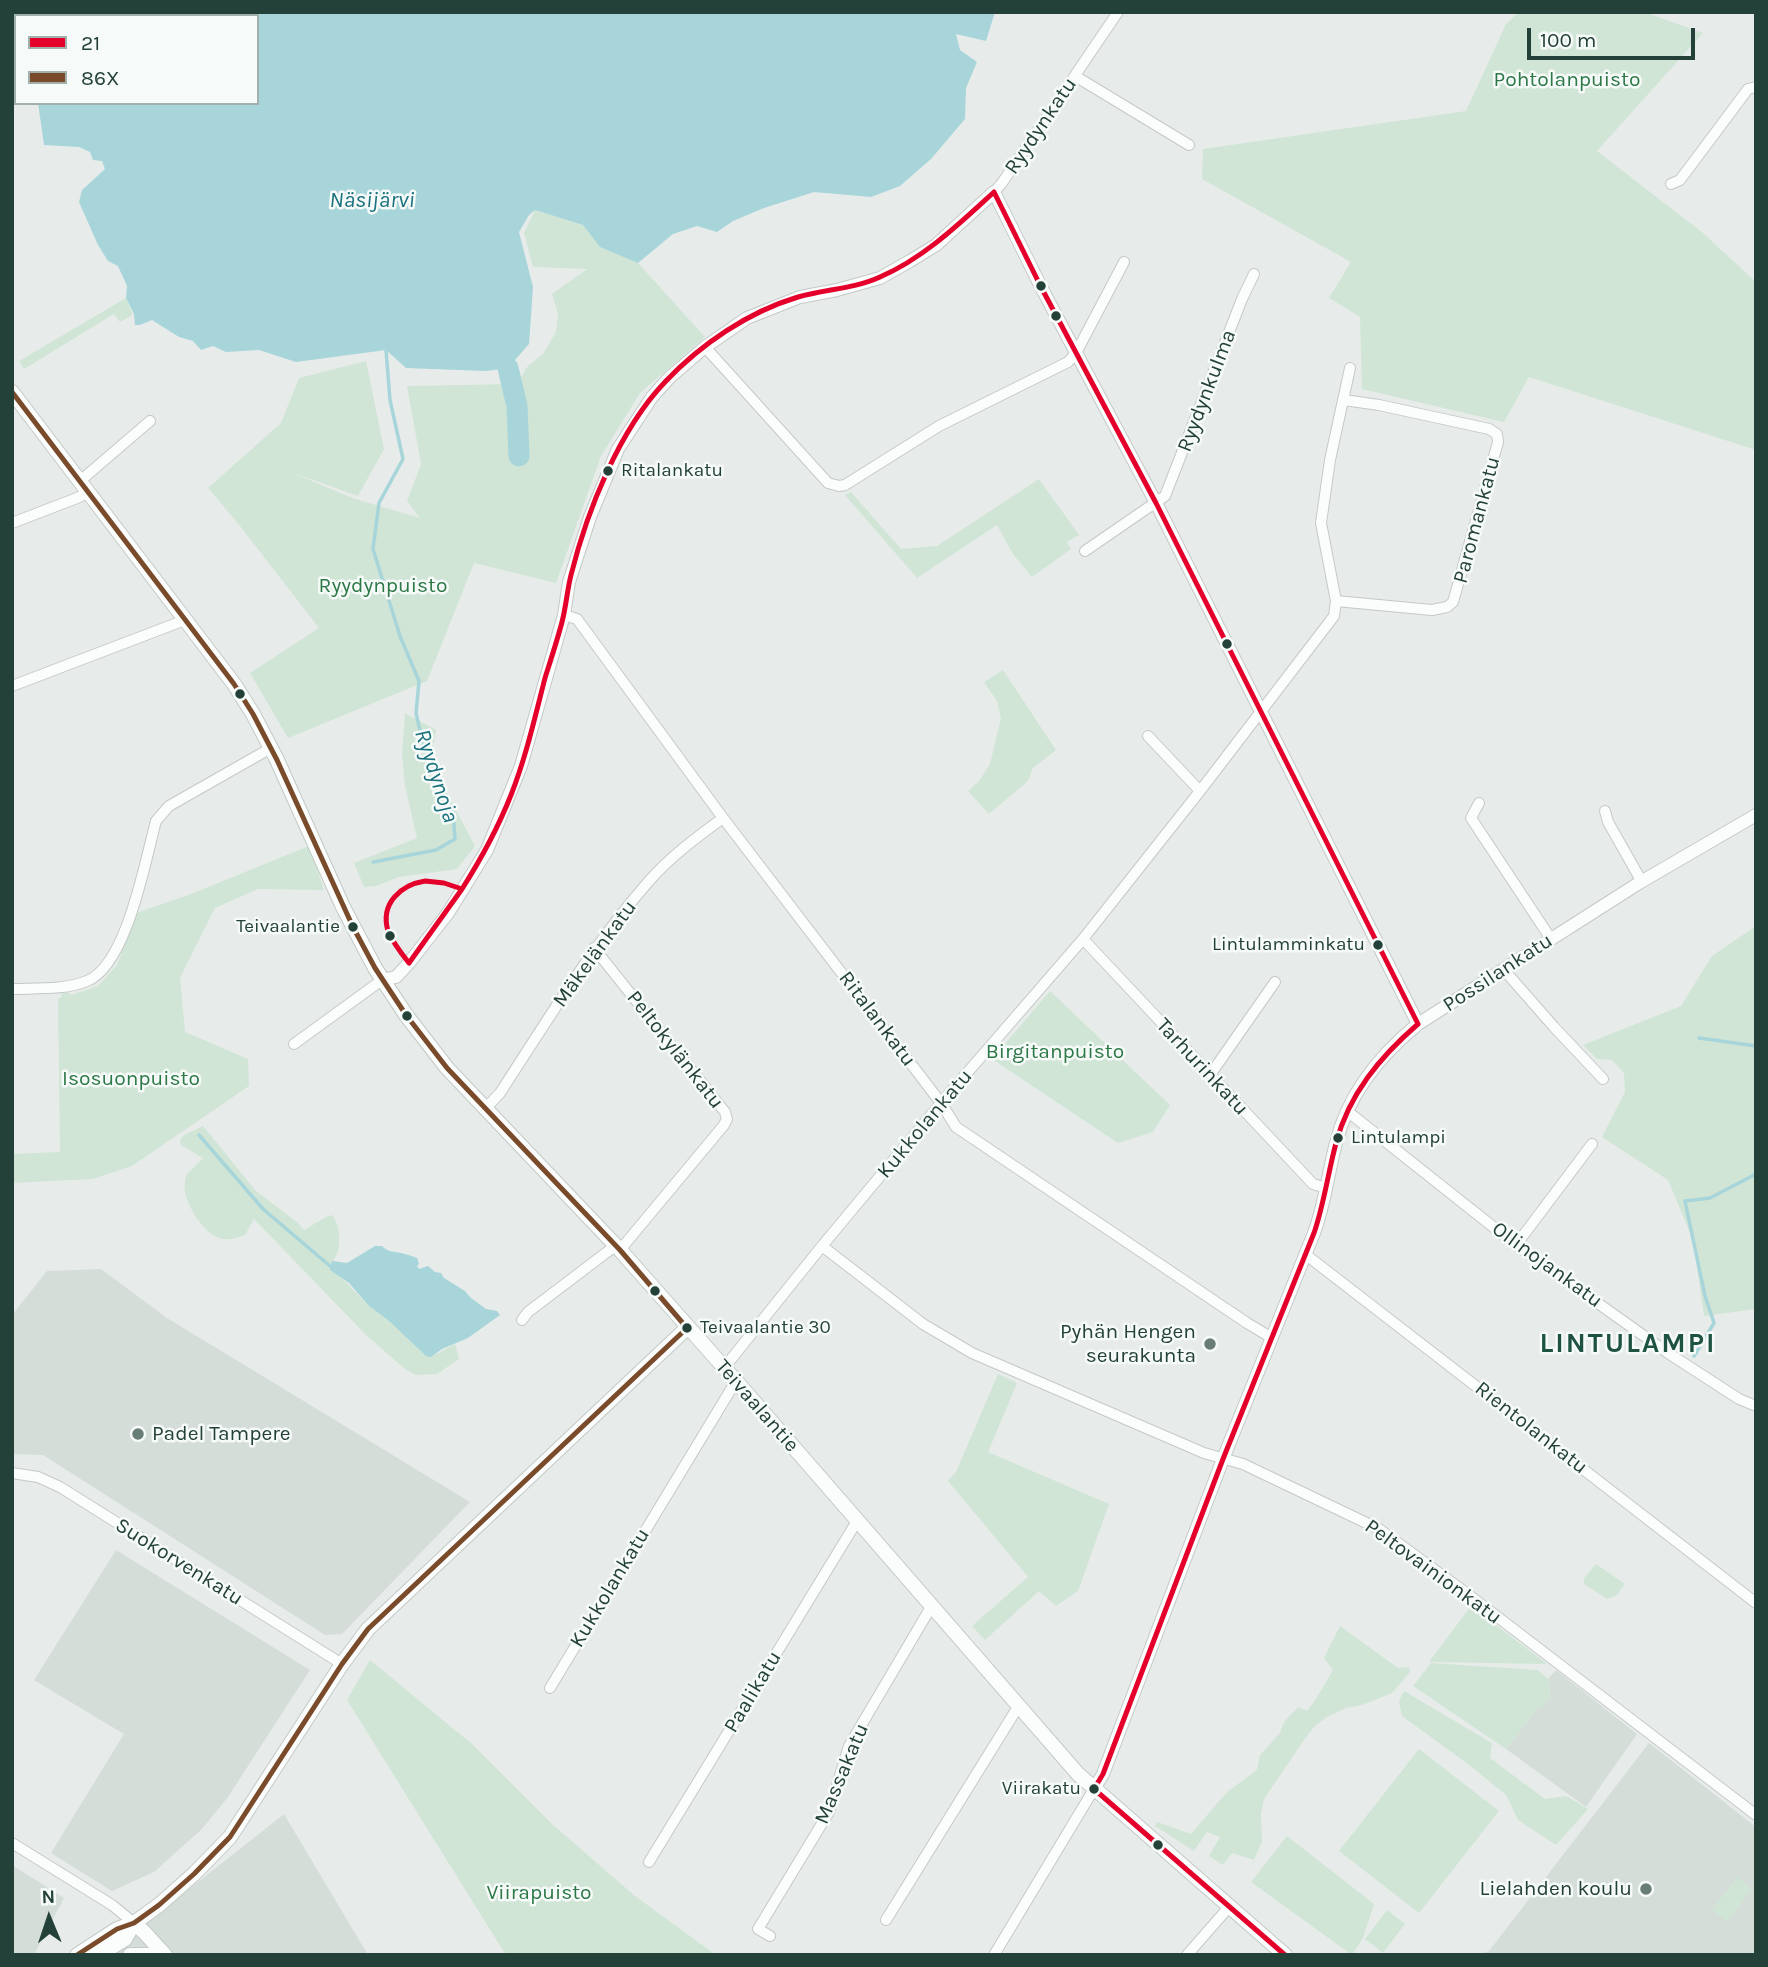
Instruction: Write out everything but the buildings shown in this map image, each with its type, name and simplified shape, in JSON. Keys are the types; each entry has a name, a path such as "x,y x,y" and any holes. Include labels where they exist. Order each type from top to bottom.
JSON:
{"main road":[{"name":"Teivaalantie","path":"12,391 234,684 271,748 343,907 382,979 439,1057 617,1248 736,1381 1078,1774 1286,1955"},
{"path":"78,1955 117,1929 134,1923 194,1874 230,1836 362,1636 687,1328"},
{"path":"99,1955 125,1939 134,1923"},
{"path":"134,1923 165,1955"},
{"path":"130,1955 158,1955"}],"street":[{"name":"Ryydynkatu","path":"382,979 396,977 409,963 448,913 487,850 521,766 564,615 569,582 590,517 618,449 652,397 669,378 705,347 747,318 800,297 880,278 936,245 1002,183 1118,12"},
{"path":"1075,76 1189,145"},
{"path":"1671,184 1680,180 1748,89 1756,88"},
{"path":"994,191 1041,287 1156,503 1418,1024"},
{"path":"705,347 824,479 839,486 845,485 939,426 1068,362 1076,354 1124,262"},
{"name":"Ryydynkulma","path":"1156,503 1167,491 1254,274"},
{"path":"1336,601 1321,523 1330,460 1350,368"},
{"name":"Paromankatu","path":"1336,601 1432,610 1447,607 1453,602 1498,442 1497,434 1489,429 1344,400"},
{"path":"12,523 85,487 150,421"},
{"path":"1085,551 1156,503"},
{"name":"Kukkolankatu","path":"724,1368 941,1103 1083,939 1334,616 1336,601"},
{"name":"Ritalankatu","path":"564,615 577,620 723,818 941,1103 956,1127 1272,1338"},
{"path":"12,686 185,620"},
{"path":"1148,736 1200,791"},
{"path":"12,989 76,984 88,981 105,968 121,943 156,821 169,806 271,748"},
{"path":"1479,803 1471,818 1551,939"},
{"path":"1605,811 1608,822 1642,882"},
{"name":"Possilankatu","path":"1094,1789 1103,1774 1320,1216 1337,1139 1347,1111 1367,1078 1378,1063 1418,1024 1642,882 1756,815"},
{"name":"Mäkelänkatu","path":"486,1108 500,1093 594,948 650,879 691,842 723,818"},
{"name":"Tarhurinkatu","path":"1083,939 1313,1184 1326,1188"},
{"name":"Peltokylänkatu","path":"594,948 725,1112 727,1119 617,1248"},
{"path":"1504,970 1603,1079"},
{"path":"294,1044 382,979"},
{"path":"1210,1075 1275,982"},
{"name":"Ollinojankatu","path":"1347,1111 1516,1245 1668,1353 1739,1399 1756,1406"},
{"path":"1516,1245 1592,1144"},
{"name":"Peltovainionkatu","path":"822,1246 923,1324 971,1353 1203,1453 1241,1463 1379,1529 1756,1815"},
{"path":"522,1320 528,1312 617,1248"},
{"name":"Rientolankatu","path":"1305,1254 1756,1603"},
{"name":"Kukkolankatu","path":"550,1688 736,1381"},
{"path":"1739,1399 1756,1396"},
{"name":"Suokorvenkatu","path":"12,1473 38,1477 60,1487 342,1664"},
{"name":"Paalikatu","path":"649,1862 857,1521"},
{"name":"Massakatu","path":"770,1936 758,1929 829,1812 849,1746 931,1607"},
{"path":"886,1920 1018,1707"},
{"path":"994,1955 1094,1789"},
{"path":"12,1843 112,1905 134,1923"},
{"path":"1187,1955 1229,1907"}],"shaded area":[{"path":"101,1269 167,1318 470,1502 342,1634 325,1635 43,1455 12,1454 12,1315 47,1271"},
{"path":"116,1550 310,1670 228,1797 202,1829 154,1872 112,1891 51,1853 124,1734 34,1680"},
{"path":"1556,1670 1637,1734 1586,1807 1506,1749 1539,1706 1551,1697 1548,1679"},
{"name":"Lielahden koulu","path":"1649,1743 1756,1827 1756,1955 1479,1955 1489,1951"},
{"path":"284,1814 368,1955 106,1955"},
{"path":"12,1865 64,1898 34,1955 12,1955"}],"green space":[{"name":"Pohtolanpuisto","path":"1519,12 1644,12 1703,33 1597,151 1703,233 1756,282 1756,450 1529,377 1504,422 1362,389 1360,317 1329,298 1351,262 1202,179 1203,149 1466,111 1506,24"},
{"name":"Ryydynpuisto","path":"535,210 583,225 601,247 638,263 705,337 640,393 601,456 556,583 474,563 427,681 288,738 250,673 319,628 208,488 281,423 299,378 366,361 384,449 358,496 291,472 352,498 420,518 407,501 421,464 407,386 517,384 528,366 543,354 556,332 558,314 552,294 587,269 533,267 524,233"},
{"path":"126,298 133,315 120,322 114,314 24,369 19,361"},
{"path":"1039,479 1079,535 1067,542 1071,549 1032,577 1013,554 997,525 917,578 845,495 851,492 901,549 937,546"},
{"path":"1003,670 1056,750 1033,768 1028,781 989,814 968,791 979,781 990,764 1001,718 997,701 984,682"},
{"path":"405,713 436,730 431,757 439,778 475,846 457,869 399,877 376,886 364,887 354,863 417,838 405,786 402,754"},
{"name":"Isosuonpuisto","path":"309,846 324,890 258,889 215,908 180,978 185,1032 248,1059 249,1086 132,1166 93,1179 12,1183 12,1154 60,1152 58,998 61,998 62,993 68,992 71,995 98,986 117,965 136,913 191,894"},
{"path":"1756,926 1756,1309 1704,1316 1693,1240 1668,1180 1602,1137 1625,1092 1624,1073 1612,1060 1597,1059 1583,1045 1681,1006 1712,956"},
{"name":"Birgitanpuisto","path":"1050,991 1170,1105 1153,1132 1118,1143 992,1059"},
{"path":"203,1126 256,1191 304,1230 332,1215 338,1227 339,1241 330,1266 369,1306 426,1356 435,1355 455,1344 459,1359 437,1374 416,1375 405,1369 366,1335 254,1219 245,1235 235,1238 221,1238 207,1230 193,1212 185,1188 186,1175 203,1158 181,1145 180,1140 184,1135"},
{"path":"998,1374 1017,1383 988,1452 1109,1504 1078,1591 1056,1606 1039,1591 985,1640 972,1626 1028,1577 948,1481 956,1472"},
{"path":"1596,1564 1625,1584 1616,1596 1607,1599 1584,1584 1584,1578"},
{"path":"1471,1606 1547,1664 1429,1662"},
{"path":"1340,1626 1398,1668 1409,1667 1410,1672 1392,1693 1362,1705 1346,1708 1315,1726 1264,1799 1261,1814 1262,1841 1254,1860 1232,1853 1223,1865 1209,1856 1220,1837 1207,1832 1194,1851 1155,1826 1157,1822 1191,1834 1227,1792 1257,1770 1260,1755 1280,1733 1284,1722 1298,1707 1307,1711 1333,1670 1324,1658"},
{"name":"Viirapuisto","path":"370,1660 472,1744 553,1825 635,1896 716,1955 512,1955 504,1952 347,1700"},
{"path":"1431,1663 1538,1670 1548,1679 1551,1697 1542,1708 1539,1706 1506,1749 1413,1686"},
{"path":"1404,1691 1492,1743 1490,1758 1545,1799 1566,1796 1588,1809 1556,1845 1518,1820 1506,1795 1402,1716 1399,1701"},
{"path":"1419,1749 1499,1811 1419,1913 1339,1851"},
{"path":"1287,1836 1374,1904 1363,1938 1352,1955 1251,1882"},
{"path":"1737,1877 1752,1889 1727,1922 1712,1910"},
{"path":"1387,1910 1405,1924 1383,1953 1365,1939"}],"water":[{"name":"Näsijärvi","path":"995,12 986,41 956,34 960,50 977,62 966,88 965,119 931,159 900,186 871,197 814,192 764,208 733,221 717,232 697,226 673,234 638,263 600,247 583,225 535,210 519,232 533,287 529,344 508,368 486,371 406,368 386,350 296,362 259,350 226,352 213,346 201,350 193,341 179,337 152,320 135,325 134,314 126,298 127,286 118,266 108,261 98,245 79,202 82,190 105,169 102,161 93,160 90,152 79,147 44,145 38,105 259,105 259,14 52,14"},
{"path":"375,1246 417,1258 419,1269 428,1266 441,1273 486,1309 497,1311 500,1315 468,1338 431,1357 426,1356 369,1306 349,1283 330,1270 332,1261 347,1263"}],"waterway":[{"name":"Ryydynoja","path":"373,862 436,850 455,839 453,812 423,744 416,713 419,681 400,636 373,549 379,503 403,459 390,400 386,350"},
{"path":"508,368 517,406 519,456"},
{"path":"1699,1038 1756,1046"},
{"name":"Ryydynoja","path":"199,1135 263,1209 330,1266"},
{"path":"1694,1356 1714,1323 1705,1296 1685,1201 1710,1198 1756,1174"}],"transit line":[{"name":"21","path":"994,192 1041,287 1156,503 1418,1024"},
{"name":"21","path":"462,889 495,831 526,752 562,622 578,550 596,498 619,447 648,401 694,355 743,320 779,303 808,294 860,284 896,269 940,239 994,192"},
{"name":"86X","path":"12,392 234,684 253,714 277,760 353,927 375,968 406,1015 447,1068 620,1250 687,1328"},
{"name":"21","path":"425,881 462,889 409,963 388,931 387,912 400,891 425,881"},
{"name":"21","path":"1094,1789 1103,1774 1223,1459 1314,1233 1336,1143 1349,1108 1379,1063 1418,1024"},
{"name":"86X","path":"77,1955 117,1929 134,1923 159,1905 230,1837 342,1664 368,1629 687,1328"},
{"name":"21","path":"1094,1789 1285,1955"}],"place":[{"name":"Ritalankatu","path":"608,471"},
{"name":"Teivaalantie","path":"353,927"},
{"name":"Lintulamminkatu","path":"1378,945"},
{"name":"Lintulampi","path":"1338,1138"},
{"name":"Teivaalantie 30","path":"687,1328"},
{"name":"Pyhän Hengen seurakunta","path":"1210,1344"},
{"name":"Padel Tampere","path":"138,1434"},
{"name":"Viirakatu","path":"1094,1789"},
{"name":"Lielahden koulu","path":"1646,1889"}],"district":[{"name":"LINTULAMPI","path":"1628,1344"}]}
